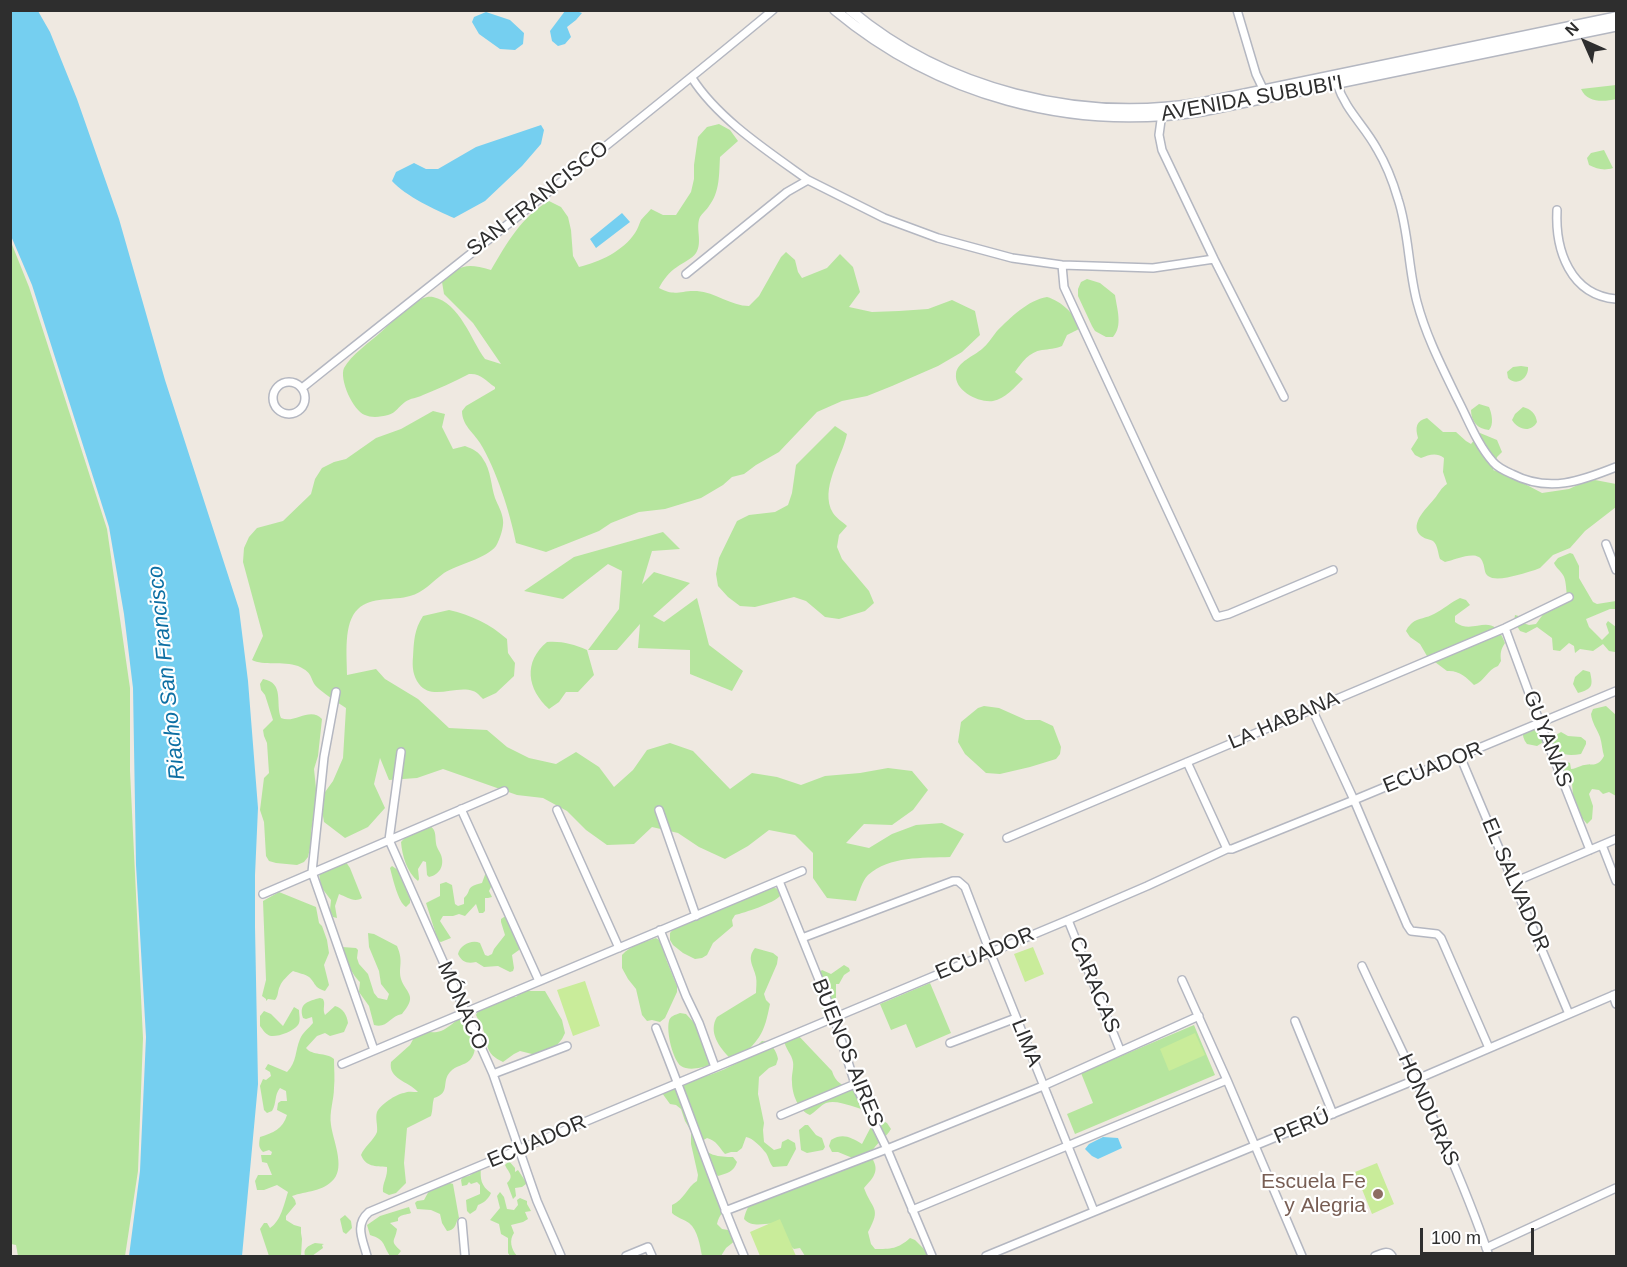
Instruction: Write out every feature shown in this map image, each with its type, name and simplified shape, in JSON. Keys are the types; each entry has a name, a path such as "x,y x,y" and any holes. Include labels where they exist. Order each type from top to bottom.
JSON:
{"street":[{"name":"SAN FRANCISCO","path":"302,388 692,78 773,10"},
{"name":"AVENIDA SUBUBI'I","path":"835,10 905,59 983,94 1061,112 1125,118 1162,112"},
{"name":"AVENIDA SUBUBI'I","path":"850,10 889,39 919,56 964,77 1012,93 1088,107 1162,112 1202,111 1265,94 1617,17"},
{"path":"1237,10 1256,74 1265,94"},
{"name":"AVENIDA SUBUBI'I","path":"1265,94 1336,84 1617,26"},
{"path":"692,78 710,102 742,131 808,180 884,218 938,238 1012,258 1062,265 1153,268 1214,259"},
{"path":"1336,84 1347,107 1377,148 1387,170 1403,212 1412,279 1427,332 1445,375 1480,444 1488,455 1499,467 1533,483 1560,484 1584,480 1617,467"},
{"path":"1162,112 1159,135 1162,150 1284,397"},
{"path":"686,274 787,192 808,180"},
{"path":"1557,210 1557,231 1563,257 1572,276 1594,293 1617,299"},
{"path":"1062,265 1064,287 1217,617 1333,570"},
{"path":"283,382 289,382 298,384 302,388 305,399 300,410 285,414 276,409 272,398 276,387 283,382"},
{"path":"1606,544 1617,570"},
{"name":"LA HABANA","path":"1007,838 1505,628 1569,597"},
{"name":"GUYANAS","path":"1505,628 1590,850"},
{"name":"ECUADOR","path":"367,1257 360,1226 362,1218 369,1212 1068,920 1227,849 1354,800 1617,691"},
{"path":"336,692 324,757 312,872 374,1050"},
{"path":"1312,710 1354,800 1407,926 1411,931 1437,934 1441,938 1489,1048"},
{"path":"388,840 401,752"},
{"name":"EL SALVADOR","path":"1460,756 1569,1014"},
{"path":"1187,762 1227,849"},
{"path":"263,894 504,791"},
{"path":"461,809 539,981"},
{"path":"557,810 619,948"},
{"path":"659,810 696,916"},
{"path":"1514,882 1617,839"},
{"name":"MÓNACO","path":"388,840 493,1074 537,1201 561,1257"},
{"path":"1602,845 1617,881"},
{"path":"342,1064 802,871"},
{"name":"LIMA","path":"801,938 953,880 965,887 1094,1211"},
{"name":"BUENOS AIRES","path":"779,881 834,1017 855,1084 887,1149 932,1257"},
{"name":"CARACAS","path":"1068,920 1120,1050"},
{"path":"660,930 715,1067"},
{"name":"HONDURAS","path":"1362,966 1458,1178 1489,1257"},
{"path":"1182,980 1302,1257"},
{"path":"1615,994 1617,1004"},
{"name":"PERÚ","path":"986,1257 1415,1080 1615,994"},
{"path":"725,1211 1043,1086 1199,1016"},
{"path":"950,1043 1016,1018"},
{"path":"1295,1022 1333,1114"},
{"path":"656,1029 744,1257"},
{"path":"493,1074 567,1046"},
{"path":"912,1210 1227,1080"},
{"path":"781,1115 855,1084"},
{"path":"1486,1248 1617,1188"},
{"path":"462,1222 465,1257"},
{"path":"626,1257 648,1247 652,1257"},
{"path":"1375,1257 1386,1252 1391,1256"}],"green space":[{"path":"1616,85 1616,99 1606,101 1587,97 1581,89"},
{"path":"719,124 730,130 738,141 720,157 715,195 699,221 699,244 696,253 671,271 659,288 674,293 704,292 736,304 749,306 759,296 786,252 795,260 802,278 827,268 840,254 853,267 860,292 849,307 872,312 899,311 928,309 952,300 975,311 980,335 962,352 938,366 867,396 842,401 817,412 779,452 744,474 732,477 701,498 665,509 639,512 546,552 516,543 492,465 462,416 462,411 466,406 495,387 480,376 469,374 407,401 391,414 370,417 360,412 352,401 343,379 344,368 356,354 407,309 426,297 433,297 451,307 464,323 485,359 501,364 473,323 444,294 442,282 459,268 476,266 491,270 523,223 539,207 549,201 561,207 568,217 573,256 579,267 610,255 630,239 641,220 651,209 663,215 676,215 691,192 698,137 707,127"},
{"path":"1604,150 1613,168 1601,169 1589,165 1587,158 1591,153"},
{"path":"11,242 29,287 107,529 130,688 130,771 143,1038 138,1171 125,1256 18,1256 16,1245 11,1244"},
{"path":"1087,279 1100,283 1115,295 1119,323 1113,337 1106,337 1095,331 1078,296 1081,282"},
{"path":"1047,297 1068,309 1079,329 1067,335 1062,346 1037,351 1026,358 1015,372 1023,379 1002,398 993,401 981,400 963,391 956,380 959,366 979,352 1020,310"},
{"path":"1513,367 1528,367 1527,375 1522,380 1511,381 1507,372"},
{"path":"1479,404 1489,407 1492,425 1489,430 1478,426 1472,418 1471,410"},
{"path":"1523,407 1533,412 1537,422 1528,429 1518,426 1512,420"},
{"path":"433,411 445,414 442,427 453,449 465,446 471,448 480,454 486,463 495,498 501,511 503,526 500,537 492,550 444,573 419,592 404,597 369,602 358,609 353,615 348,631 347,675 376,669 385,679 418,699 449,728 487,730 507,747 529,758 556,764 576,752 599,767 614,787 633,770 647,750 670,743 693,751 730,789 752,773 777,777 801,785 825,776 888,768 912,771 928,790 913,810 892,825 864,824 846,843 869,848 892,834 916,825 942,823 964,834 950,857 907,859 886,864 868,875 856,901 827,898 813,878 813,853 795,835 769,830 748,846 725,859 699,847 678,833 652,827 634,844 607,845 586,830 567,811 543,798 517,795 443,769 417,778 389,780 380,758 374,784 385,808 368,827 345,838 324,822 320,799 333,781 343,758 346,708 319,689 310,674 298,666 252,660 263,636 243,562 244,548 249,537 257,528 283,521 311,494 315,479 322,468 346,459 376,438 401,429"},
{"path":"1427,418 1443,432 1456,432 1471,444 1480,433 1497,440 1502,452 1497,457 1493,470 1506,474 1542,493 1569,489 1595,480 1616,484 1616,507 1585,531 1570,548 1553,555 1535,570 1511,577 1492,578 1487,575 1481,559 1477,556 1467,556 1445,562 1440,559 1435,543 1420,535 1417,530 1421,515 1447,484 1443,472 1444,458 1430,455 1421,458 1411,449 1418,438 1417,425"},
{"path":"835,426 847,434 833,473 829,494 829,504 833,513 847,526 839,535 837,547 842,559 869,591 874,603 865,611 839,619 825,617 806,601 794,597 755,607 740,606 718,586 716,574 719,558 737,521 749,515 775,512 788,505 796,465"},
{"path":"663,532 680,549 652,551 642,584 654,572 690,583 653,616 664,622 697,598 709,645 743,671 732,691 690,674 690,650 638,648 640,624 617,650 588,650 619,609 622,571 608,564 563,599 524,591 574,557"},
{"path":"1573,554 1579,566 1579,578 1593,602 1597,604 1616,601 1616,609 1610,609 1586,619 1589,627 1602,640 1609,633 1606,624 1608,621 1616,627 1615,652 1609,651 1603,644 1593,651 1580,649 1575,653 1574,646 1569,643 1560,651 1553,650 1552,638 1537,627 1526,633 1520,631 1514,621 1515,615 1522,617 1523,623 1536,624 1544,613 1557,607 1567,595 1564,577 1554,563 1558,558"},
{"path":"1460,598 1466,600 1470,605 1455,616 1455,622 1469,627 1488,625 1494,627 1505,643 1498,666 1474,685 1462,675 1447,671 1427,656 1420,644 1406,631 1414,621 1434,614"},
{"path":"449,610 480,621 507,639 508,653 515,663 514,676 496,693 483,699 473,691 430,691 424,689 417,681 413,671 413,661 414,641 418,626 423,616"},
{"path":"547,642 567,643 587,650 594,675 578,692 566,692 559,702 549,709 536,693 531,676 534,658"},
{"path":"1583,670 1590,672 1591,686 1578,693 1573,684 1575,677"},
{"path":"263,679 270,681 277,689 281,718 292,719 312,714 322,719 318,756 314,769 317,798 311,832 313,835 308,857 297,865 269,861 266,856 264,822 260,810 264,778 269,773 267,743 263,730 273,720 265,695 261,690 260,684"},
{"path":"984,706 999,708 1026,720 1040,720 1053,726 1061,747 1060,754 1056,759 1030,767 1000,774 986,773 965,754 958,742 961,722"},
{"path":"1606,706 1616,715 1616,796 1609,792 1603,794 1599,790 1592,789 1589,794 1593,806 1592,819 1587,824 1579,814 1573,796 1572,783 1562,767 1564,761 1570,763 1571,769 1596,764 1604,756 1601,739 1591,714 1593,709"},
{"path":"1532,722 1539,722 1545,741 1537,746 1527,744 1523,737 1524,728"},
{"path":"1561,732 1568,736 1581,737 1586,741 1581,754 1567,755 1557,750 1552,741"},
{"path":"429,825 435,832 442,866 438,872 429,877 426,862 423,861 418,869 418,881 406,863 401,842 411,831"},
{"path":"346,862 350,868 362,898 353,900 339,894 335,906 337,918 333,917 330,910 331,900 321,887 319,873 324,868 334,867"},
{"path":"392,866 398,870 410,899 406,907 396,890 390,868"},
{"path":"486,872 492,885 489,891 492,897 485,898 485,911 479,913 476,904 465,916 459,914 443,916 440,921 451,938 438,941 426,903 440,896 440,884 446,882 452,885 455,904 458,906 464,904 464,898 470,889 482,883"},
{"path":"772,887 778,889 780,896 765,905 735,915 732,920 733,926 713,943 707,955 702,958 695,959 683,953 670,940 670,933 674,928 686,924 701,911"},
{"path":"279,892 316,907 319,923 327,940 329,953 324,965 329,985 325,991 307,976 293,971 281,984 275,1000 266,1001 262,996 266,980 263,901"},
{"path":"504,917 507,917 520,947 512,955 513,971 510,972 498,966 484,967 476,962 463,961 458,954 461,948 473,942 480,943 485,955 492,954 505,935 501,922"},
{"path":"368,933 397,946 401,979 410,997 409,1004 402,1014 378,1026 374,1025 369,1006 359,992 360,982 348,965 342,947 358,950 359,964 368,974 374,993 378,998 387,1000 389,994 381,984 379,971 369,947"},
{"path":"656,938 662,942 677,986 677,992 665,1018 660,1022 647,1021 642,1015 636,989 622,968 622,955 638,944"},
{"path":"1033,947 1044,974 1025,982 1014,954"},
{"path":"755,948 773,953 778,957 764,994 770,1004 768,1014 761,1034 753,1045 740,1059 730,1058 716,1039 715,1023 717,1017 756,993 756,977 751,959"},
{"path":"844,965 850,971 844,975 839,984 836,984 836,998 824,1010 819,1002 815,985 816,977 822,970 831,974"},
{"path":"585,981 600,1026 573,1036 557,990"},
{"path":"930,983 951,1033 916,1048 906,1024 891,1030 880,1004"},
{"path":"524,988 530,991 545,991 562,1020 565,1033 553,1050 540,1056 520,1051 503,1062 490,1052 476,1015 479,1009 509,997 516,997"},
{"path":"320,998 324,1001 325,1015 335,1006 338,1007 344,1012 348,1023 344,1032 330,1036 325,1033 317,1036 306,1048 334,1059 331,1120 338,1160 337,1174 325,1186 292,1196 296,1204 286,1216 286,1220 301,1227 301,1256 269,1256 260,1229 264,1223 267,1223 270,1228 274,1225 282,1212 288,1192 277,1185 257,1190 255,1181 258,1175 272,1175 267,1163 262,1162 261,1155 271,1155 272,1152 269,1150 263,1152 259,1142 260,1137 273,1132 283,1124 287,1115 277,1110 278,1103 287,1101 286,1091 280,1088 272,1111 267,1113 264,1110 260,1086 263,1079 266,1080 271,1076 270,1072 265,1069 268,1064 287,1072 290,1068 300,1039 313,1023 312,1017 303,1018 303,1006"},
{"path":"294,1007 299,1010 299,1022 290,1031 271,1036 260,1026 260,1016 264,1011 271,1014 283,1026"},
{"path":"680,1013 686,1014 700,1029 711,1059 709,1065 687,1068 681,1066 675,1058 668,1026 670,1018"},
{"path":"462,1017 474,1037 473,1055 468,1062 455,1068 447,1076 444,1090 434,1098 431,1116 407,1128 404,1163 406,1183 396,1193 389,1195 383,1192 387,1167 368,1164 361,1155 377,1132 376,1114 381,1106 401,1094 418,1092 396,1076 391,1068 391,1062 410,1045 416,1034 441,1031"},
{"path":"1194,1025 1215,1075 1075,1134 1067,1114 1093,1103 1081,1073"},
{"path":"795,1032 832,1071 840,1083 875,1098 869,1111 831,1102 824,1104 810,1115 802,1109 793,1092 793,1062 784,1040"},
{"path":"1195,1033 1205,1055 1169,1071 1160,1049"},
{"path":"762,1041 773,1047 778,1059 776,1065 759,1077 758,1094 764,1123 764,1142 774,1150 781,1148 782,1142 788,1139 795,1143 796,1149 787,1166 773,1167 766,1153 749,1138 746,1137 742,1148 737,1152 725,1154 713,1141 707,1138 702,1141 705,1150 709,1153 733,1157 737,1162 734,1168 727,1173 718,1176 713,1172 717,1192 726,1202 717,1224 722,1229 728,1230 736,1240 726,1248 721,1256 702,1256 695,1230 672,1213 672,1205 680,1200 697,1181 691,1131 681,1109 670,1104 662,1093 673,1085 708,1075 737,1063"},
{"path":"881,1120 891,1129 872,1152 871,1156 876,1170 864,1188 875,1213 868,1232 871,1244 875,1249 890,1248 910,1238 931,1256 805,1256 800,1248 794,1249 789,1245 775,1224 754,1224 744,1219 752,1202 762,1192 782,1191 791,1182 811,1179 855,1159 832,1152 829,1146 831,1140 846,1137 862,1144 874,1121"},
{"path":"808,1125 816,1135 822,1138 825,1147 823,1150 807,1153 801,1150 799,1130"},
{"path":"509,1161 515,1168 515,1172 518,1170 526,1182 522,1187 515,1188 516,1196 513,1199 507,1183 511,1176 505,1165"},
{"path":"474,1163 481,1167 482,1182 491,1193 470,1214 467,1211 466,1200 480,1194 480,1185 477,1182 471,1184 469,1182 462,1186 461,1180 472,1174 471,1167"},
{"path":"1377,1163 1394,1204 1372,1214 1355,1172"},
{"path":"447,1182 453,1184 459,1218 454,1228 447,1231 440,1214 431,1210 417,1209 415,1203 424,1200 430,1189"},
{"path":"500,1192 507,1209 514,1210 520,1198 527,1201 531,1211 525,1212 528,1219 511,1225 514,1233 511,1244 517,1256 510,1256 508,1238 501,1234 499,1224 490,1220 500,1208 497,1196"},
{"path":"409,1207 411,1213 390,1223 397,1229 394,1243 401,1251 397,1256 390,1256 381,1241 370,1235 367,1225 380,1216"},
{"path":"345,1215 351,1221 352,1228 346,1234 343,1232 340,1219"},
{"path":"780,1219 796,1256 760,1256 750,1232"},
{"path":"315,1243 324,1244 323,1248 312,1256 305,1256 305,1249"}],"water":[{"name":"Riacho San Francisco","path":"10,11 38,11 50,32 77,99 119,219 165,380 239,609 248,681 258,808 255,927 258,1084 242,1256 129,1256 140,1171 146,1037 136,865 133,688 124,614 109,527 32,285 11,236"},
{"path":"565,11 582,13 567,27 571,37 565,44 558,46 552,41 550,31"},
{"path":"486,12 510,20 524,33 523,44 515,50 500,49 479,34 472,22 474,17"},
{"path":"541,125 544,130 541,144 522,166 485,201 454,218 413,197 392,181 396,172 414,163 426,169 438,169 476,147"},
{"path":"622,213 630,222 596,248 590,239"},
{"path":"1103,1137 1118,1138 1122,1148 1098,1159 1085,1149 1089,1144"}],"place":[{"name":"Escuela Fe y Alegria","path":"1378,1194"}]}
